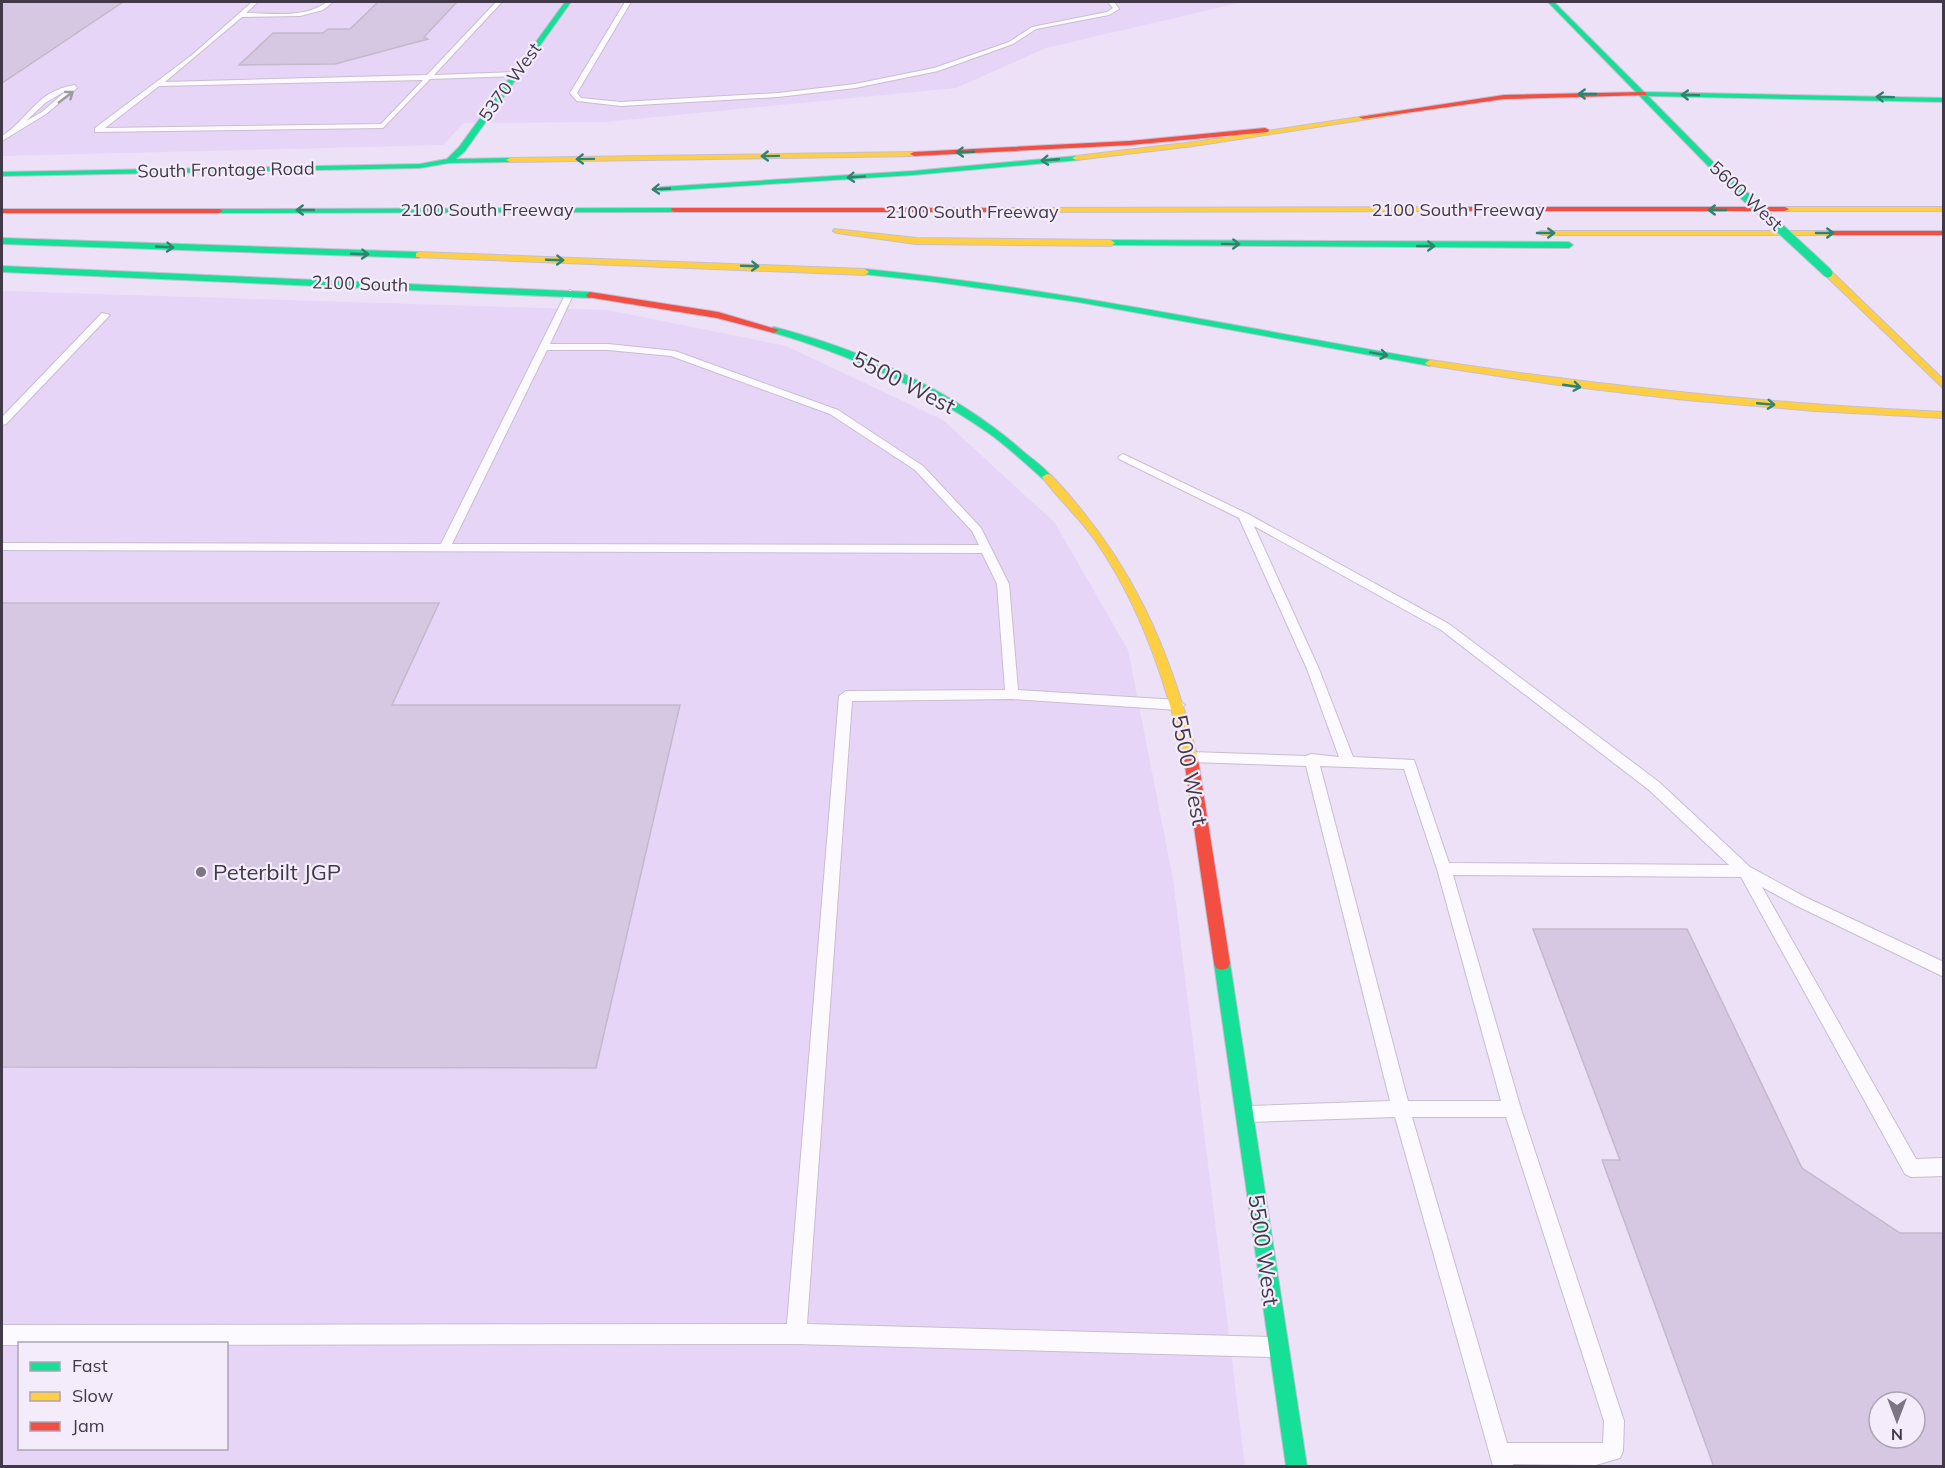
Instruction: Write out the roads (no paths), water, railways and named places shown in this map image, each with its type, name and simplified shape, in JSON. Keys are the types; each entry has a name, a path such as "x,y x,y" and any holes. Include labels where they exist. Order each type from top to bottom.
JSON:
{"main road":[{"name":"5370 West","path":"449,161 462,149 568,2"},
{"name":"5600 West","path":"1551,2 1645,94 1719,172 1828,273 1944,386"},
{"path":"642,190 892,175 1100,156 1227,140 1524,96 1645,94 1944,100"},
{"name":"South Frontage Road","path":"2,174 420,166 449,161 1010,151 1215,136 1399,113"},
{"path":"1716,191 1763,190"},
{"path":"825,209 1568,195"},
{"path":"2,204 424,196"},
{"name":"2100 South Freeway","path":"2,211 825,209 901,212 1944,209"},
{"name":"2100 South Freeway","path":"1880,247 1775,244 1409,246 916,241 831,231 1944,233"},
{"path":"2,235 228,234"},
{"path":"2,241 805,267 909,275 1071,296 1321,345 1598,389 1884,413 1944,415"},
{"name":"2100 South","path":"2,269 570,293 642,299 716,313"},
{"name":"5500 West","path":"716,313 774,328 832,347 891,372 955,406 1017,451 1066,498 1099,536 1136,597 1157,644 1178,705 1191,757 1297,1467"}],"lane":[{"path":"255,2 158,84 98,130 383,126 499,2"},
{"path":"240,15 308,13 320,10 330,2"},
{"path":"628,2 573,93 579,100 621,104 778,96 855,86 936,70 973,58 1011,43 1034,28 1109,13 1116,9 1111,2"},
{"path":"158,84 517,74"},
{"path":"2,139 16,128 44,113 75,87 62,89 28,113 16,128"},
{"path":"445,547 570,293"},
{"path":"2,422 105,315"},
{"path":"542,347 608,347 672,353 834,412 919,468 977,530 1003,584 1012,694"},
{"path":"1123,457 1244,516 1445,627 1654,786 1745,871 1800,901 1944,970"},
{"path":"1244,516 1313,669 1348,761"},
{"path":"2,547 987,549"},
{"path":"796,1334 846,696 1012,694 1178,705"},
{"path":"1191,757 1311,759 1409,764 1444,869 1512,1109 1614,1421 1616,1440 1613,1450 1596,1455 1501,1460 1401,1109 1311,759"},
{"path":"1444,869 1745,871"},
{"path":"1745,871 1911,1168 1944,1167"},
{"path":"1246,1114 1401,1109 1512,1109"},
{"path":"2,1335 796,1334 1278,1347"}],"place":[{"name":"Peterbilt JGP","path":"201,872"}]}
